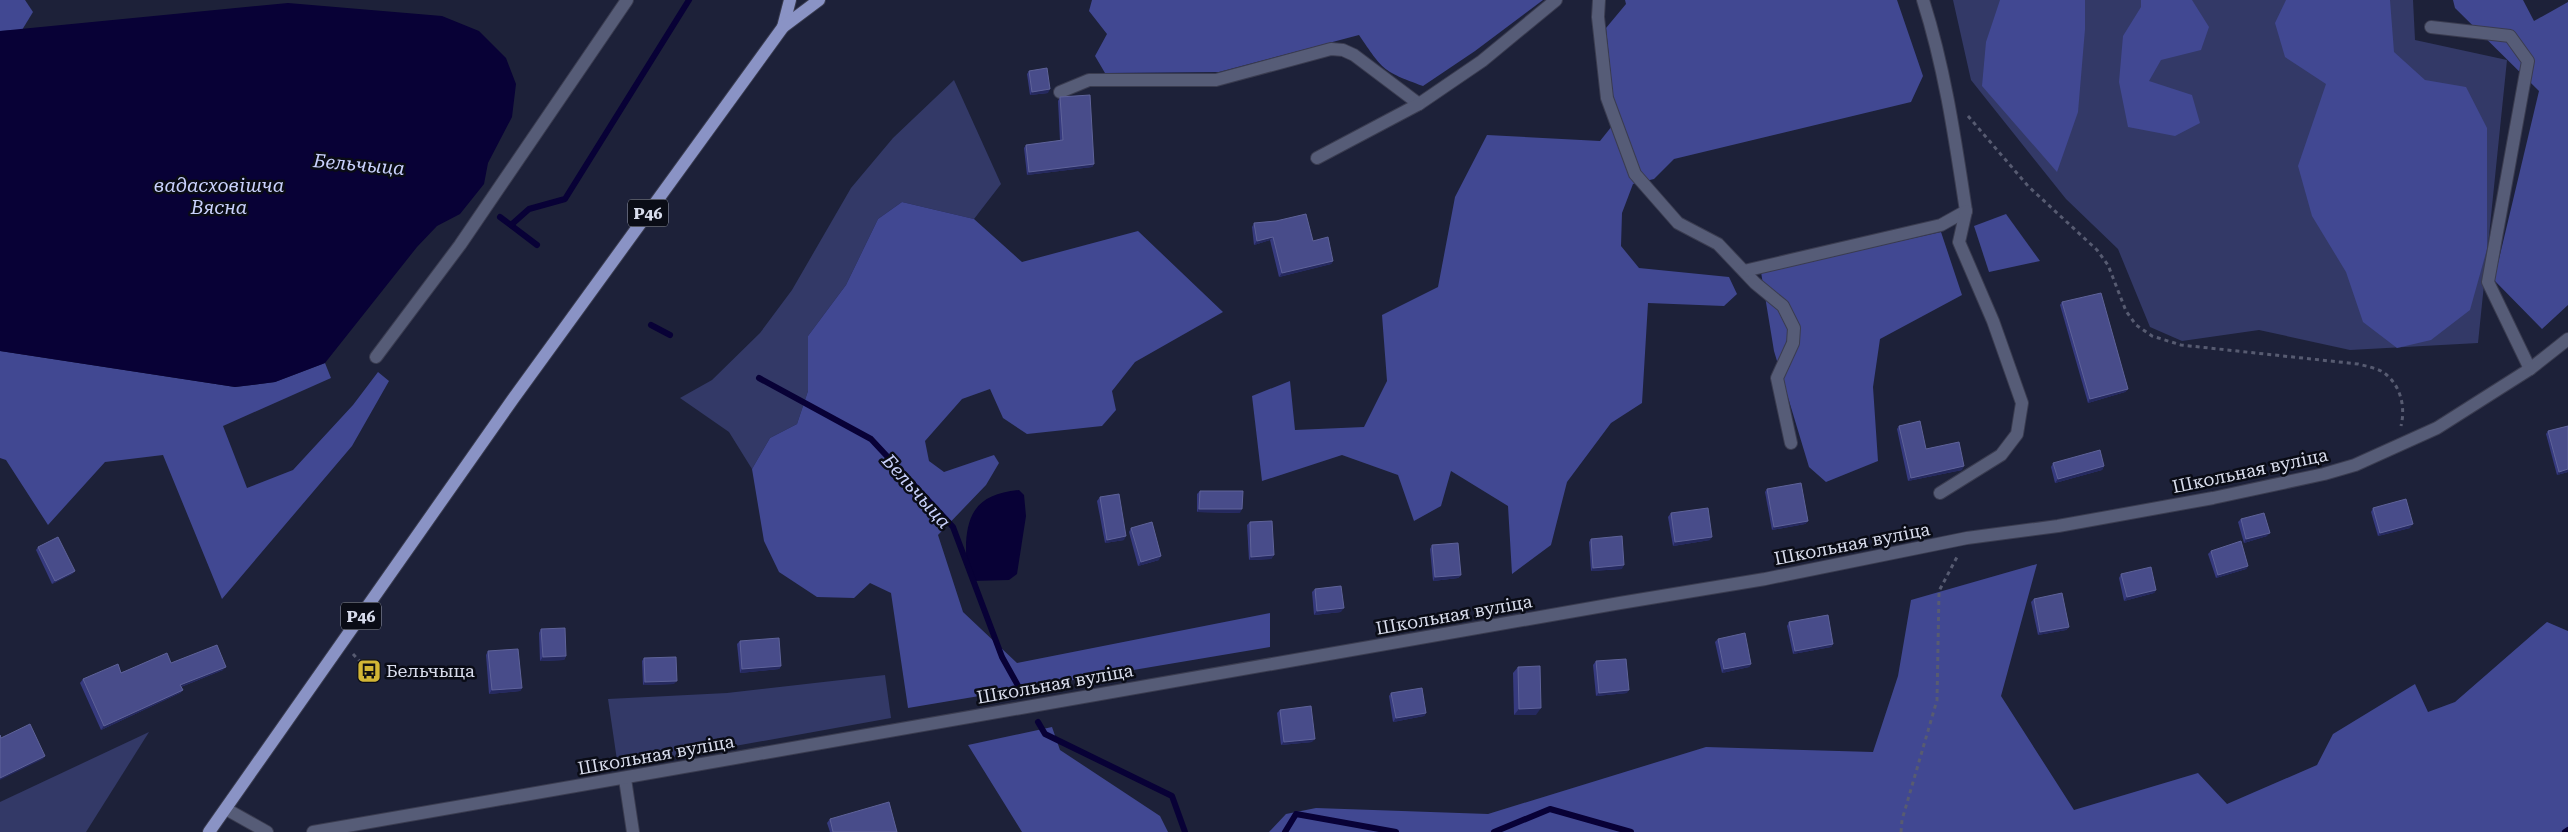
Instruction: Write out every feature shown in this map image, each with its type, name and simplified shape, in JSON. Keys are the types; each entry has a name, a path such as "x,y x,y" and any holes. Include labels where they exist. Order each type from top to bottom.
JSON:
{"main road":[{"name":"Р46","path":"783,27 790,0"},
{"name":"Р46","path":"209,832 513,399 783,27 819,0"}],"street":[{"path":"376,357 460,245 627,0"},
{"path":"1317,158 1419,104 1482,61 1556,0"},
{"path":"1599,0 1598,17 1607,98 1635,174 1678,223 1718,244 1744,271 1783,306 1794,328 1793,343 1777,378 1791,443"},
{"path":"1922,0 1938,46 1948,93 1966,211 1959,242 1994,321 2022,403 2017,434 2001,456 1940,493"},
{"path":"2431,27 2510,36 2528,61 2488,282 2530,369"},
{"path":"1060,92 1090,80 1216,80 1331,49 1343,50 1354,55 1419,104"},
{"path":"1744,271 1941,225 1966,211"},
{"name":"Школьная вуліца","path":"312,832 1765,579 1967,538 2058,526 2213,498 2331,472 2354,465 2395,447 2437,428 2530,369 2568,339"},
{"path":"625,778 633,832"},
{"path":"226,809 267,832"}],"path":[{"path":"1966,115 2028,186 2097,250 2108,265 2126,311 2136,325 2152,336 2182,346 2358,364 2380,370 2391,379 2398,390 2403,405 2402,420 2395,447"},
{"path":"1900,832 1937,700 1939,591 1967,538"},
{"path":"343,642 369,671"}],"shaded area":[{"path":"0,0 25,0 33,12 22,30 0,31"},
{"path":"1092,0 1543,0 1475,51 1423,86 1399,77 1385,68 1373,56 1359,35 1219,72 1105,73 1095,56 1107,34 1089,11"},
{"path":"1625,0 1897,0 1923,76 1911,102 1674,159 1654,179 1633,184 1622,213 1621,246 1639,268 1729,277 1737,294 1724,306 1648,303 1642,403 1611,423 1567,482 1551,545 1512,574 1508,506 1451,471 1441,506 1414,521 1398,475 1342,455 1262,481 1252,396 1290,381 1295,430 1364,427 1387,381 1382,315 1438,287 1455,197 1487,135 1600,141 1620,116 1613,96 1606,28 1626,4"},
{"path":"1953,0 2413,0 2415,40 2507,60 2478,343 2350,350 2259,330 2182,341 2150,327 2118,249 2066,199 1971,80"},
{"path":"2000,0 2085,0 2085,29 2078,112 2057,172 1982,86 1986,42"},
{"path":"2141,0 2192,0 2209,27 2201,50 2161,60 2149,81 2192,95 2200,123 2175,136 2128,127 2119,82 2123,36 2141,7"},
{"path":"2286,0 2390,0 2394,52 2425,80 2466,87 2487,128 2487,249 2470,310 2431,340 2397,348 2363,322 2346,272 2312,216 2298,166 2326,84 2285,57 2275,23"},
{"path":"2453,0 2523,0 2534,21 2568,2 2568,305 2542,329 2494,280 2539,91 2455,8"},
{"path":"954,80 1001,184 974,219 902,202 878,219 846,285 808,336 808,391 797,424 770,438 752,469 729,432 680,398 712,380 760,333 792,290 851,188 893,138"},
{"path":"902,202 974,219 1022,262 1138,231 1223,312 1135,362 1112,391 1116,410 1102,426 1027,434 1003,418 990,389 962,399 925,441 929,461 944,472 994,455 999,463 986,485 938,535 963,612 1017,663 1270,613 1270,647 908,708 891,593 870,583 854,598 817,597 779,572 764,541 752,469 770,438 797,424 808,391 808,336 846,285 878,219"},
{"path":"2006,214 2040,261 1989,272 1974,226"},
{"path":"1941,232 1962,295 1880,339 1873,387 1878,461 1826,482 1809,467 1774,351 1761,272"},
{"path":"0,351 235,387 275,382 325,363 331,378 223,426 247,488 293,470 353,405 378,372 389,381 352,446 222,599 163,455 105,462 48,525 6,460 0,458"},
{"path":"2037,564 2001,696 2074,810 2198,773 2227,804 2317,765 2333,734 2415,684 2428,712 2455,702 2547,622 2568,631 2568,832 1269,832 1286,814 1316,808 1488,814 1706,747 1873,752 1898,676 1911,600"},
{"path":"885,675 891,718 618,767 608,699 727,693"},
{"path":"1052,727 1060,750 1160,816 1168,832 1022,832 968,745"},
{"path":"149,732 86,832 0,832 0,802"}],"water":[{"name":"вадасховішча Вясна","path":"288,3 442,16 479,31 506,58 516,84 512,117 488,163 484,184 460,214 437,226 417,247 325,363 275,382 235,387 0,351 0,31"},
{"path":"1019,490 1024,495 1026,516 1017,574 1009,580 971,581 968,572 966,543 967,531 974,511 987,499 1006,492"}],"building":[{"path":"1047,68 1050,89 1032,92 1029,71"},
{"path":"1090,95 1094,164 1029,172 1026,145 1063,140 1060,97"},
{"path":"1306,214 1313,241 1328,237 1333,261 1282,273 1273,237 1257,241 1254,223 1276,221"},
{"path":"2101,293 2128,389 2090,399 2062,302"},
{"path":"1920,421 1926,449 1959,442 1964,466 1911,478 1899,426"},
{"path":"2568,426 2568,469 2559,472 2548,431"},
{"path":"2100,450 2104,466 2058,479 2053,463"},
{"path":"1801,483 1808,521 1774,527 1767,489"},
{"path":"1200,491 1243,491 1242,509 1199,509"},
{"path":"1119,494 1126,536 1107,540 1100,497"},
{"path":"2406,499 2413,524 2380,533 2373,508"},
{"path":"1708,508 1712,537 1675,542 1671,513"},
{"path":"2264,513 2270,533 2246,539 2241,519"},
{"path":"1272,521 1274,555 1251,557 1250,522"},
{"path":"1152,522 1161,556 1141,562 1131,528"},
{"path":"1622,536 1624,565 1593,568 1591,539"},
{"path":"58,537 75,571 55,581 38,547"},
{"path":"2241,541 2248,566 2218,575 2211,551"},
{"path":"1458,543 1461,575 1435,577 1432,545"},
{"path":"2151,567 2156,590 2127,597 2121,574"},
{"path":"1341,586 1344,608 1317,611 1315,589"},
{"path":"2062,593 2069,627 2040,632 2034,599"},
{"path":"1828,615 1833,644 1795,651 1789,622"},
{"path":"565,628 566,656 543,657 541,629"},
{"path":"1745,633 1751,664 1724,669 1718,639"},
{"path":"779,638 781,666 742,669 740,641"},
{"path":"217,645 226,667 180,685 183,690 104,726 83,679 118,664 121,673 167,653 171,663"},
{"path":"518,649 522,688 492,690 488,651"},
{"path":"676,657 677,681 645,682 644,658"},
{"path":"1626,659 1629,690 1599,693 1596,661"},
{"path":"1540,666 1541,708 1519,709 1518,667"},
{"path":"1422,688 1426,713 1396,718 1391,693"},
{"path":"1311,706 1315,739 1284,742 1280,710"},
{"path":"30,724 45,756 0,778 0,735 1,738"},
{"path":"889,802 897,832 833,832 830,819"}],"waterway":[{"path":"511,225 529,209 565,199 689,0"},
{"name":"Бельчыца","path":"500,217 537,245"},
{"name":"Бельчыца","path":"651,325 670,335"},
{"name":"Бельчыца","path":"759,378 871,439 953,527 1002,657 1021,691"},
{"name":"Бельчыца","path":"1038,722 1045,734 1172,796 1185,832"},
{"name":"Бельчыца","path":"1494,832 1550,809 1631,832"},
{"name":"Бельчыца","path":"1285,832 1296,814 1396,832"}],"place":[{"name":"Бельчыца","path":"369,671"}]}
